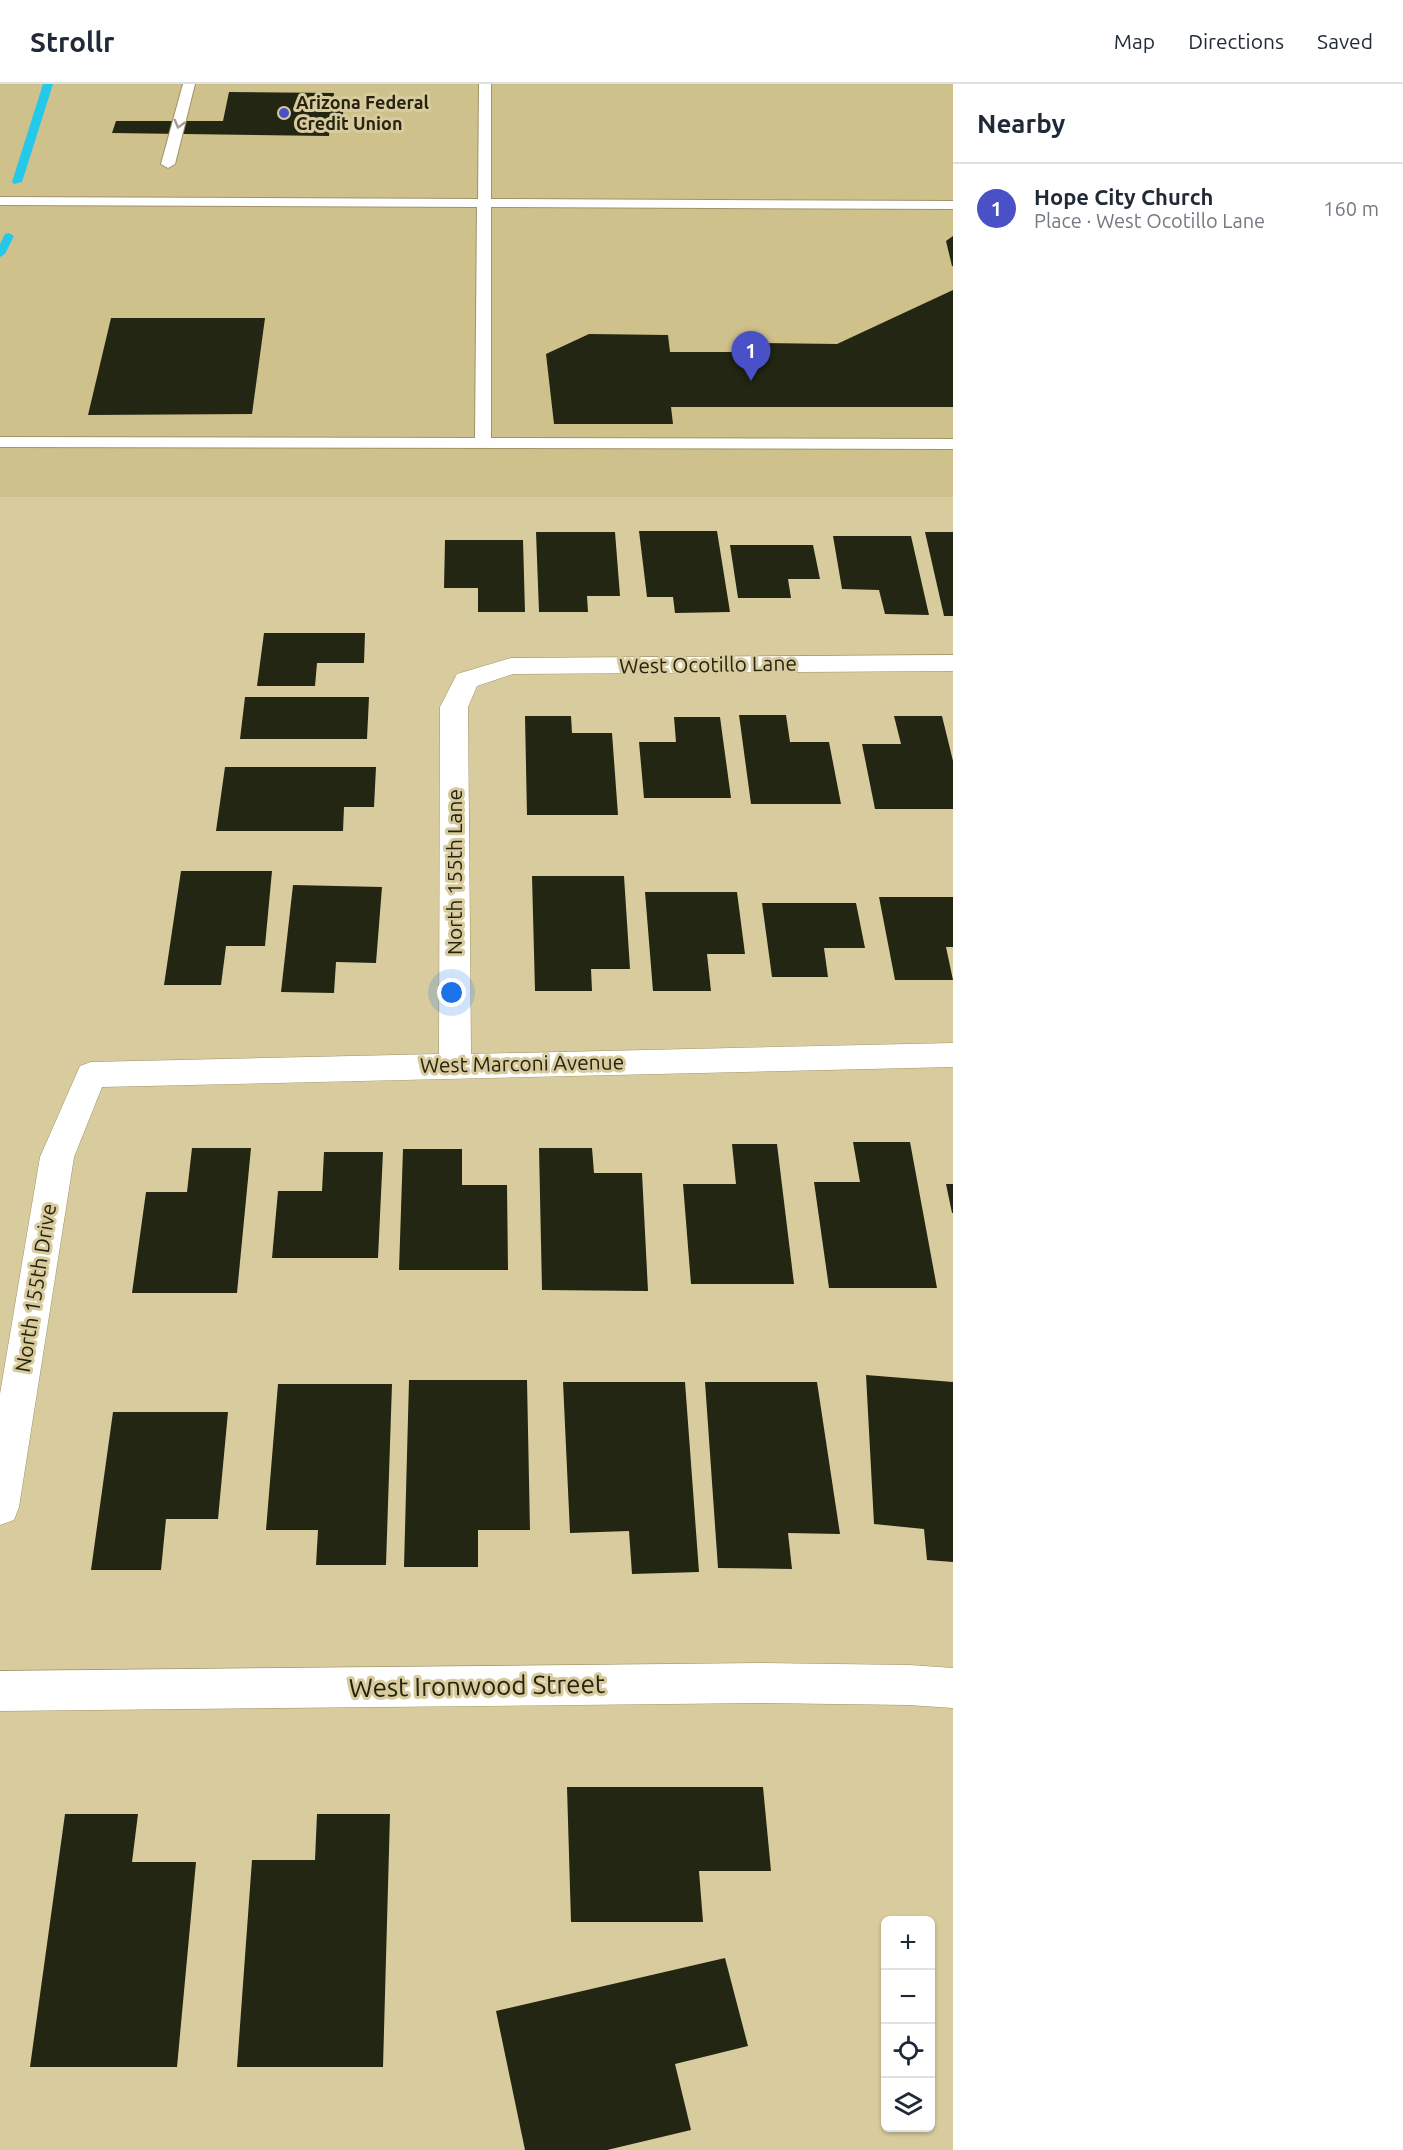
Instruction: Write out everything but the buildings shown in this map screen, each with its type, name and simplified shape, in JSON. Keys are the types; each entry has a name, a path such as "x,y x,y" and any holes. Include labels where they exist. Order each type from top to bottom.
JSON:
{"street":[{"name":"West Ocotillo Lane","path":"466,680 511,666 953,663"},
{"name":"North 155th Lane","path":"455,1066 454,707 466,680"},
{"name":"West Marconi Avenue","path":"91,1075 953,1055"},
{"name":"North 155th Drive","path":"0,1507 57,1158 91,1075"},
{"name":"West Ironwood Street","path":"0,1691 760,1683 953,1688"}],"lane":[{"path":"168,164 189,84"},
{"path":"483,443 485,84"},
{"path":"0,201 953,205"},
{"path":"0,442 953,444"}],"shaded area":[{"path":"0,84 953,84 953,497 0,497"}],"waterway":[{"path":"17,182 48,84"},
{"path":"0,254 9,236"}],"place":[{"name":"Arizona Federal Credit Union","path":"284,113"},
{"name":"Hope City Church","path":"751,381"}]}
